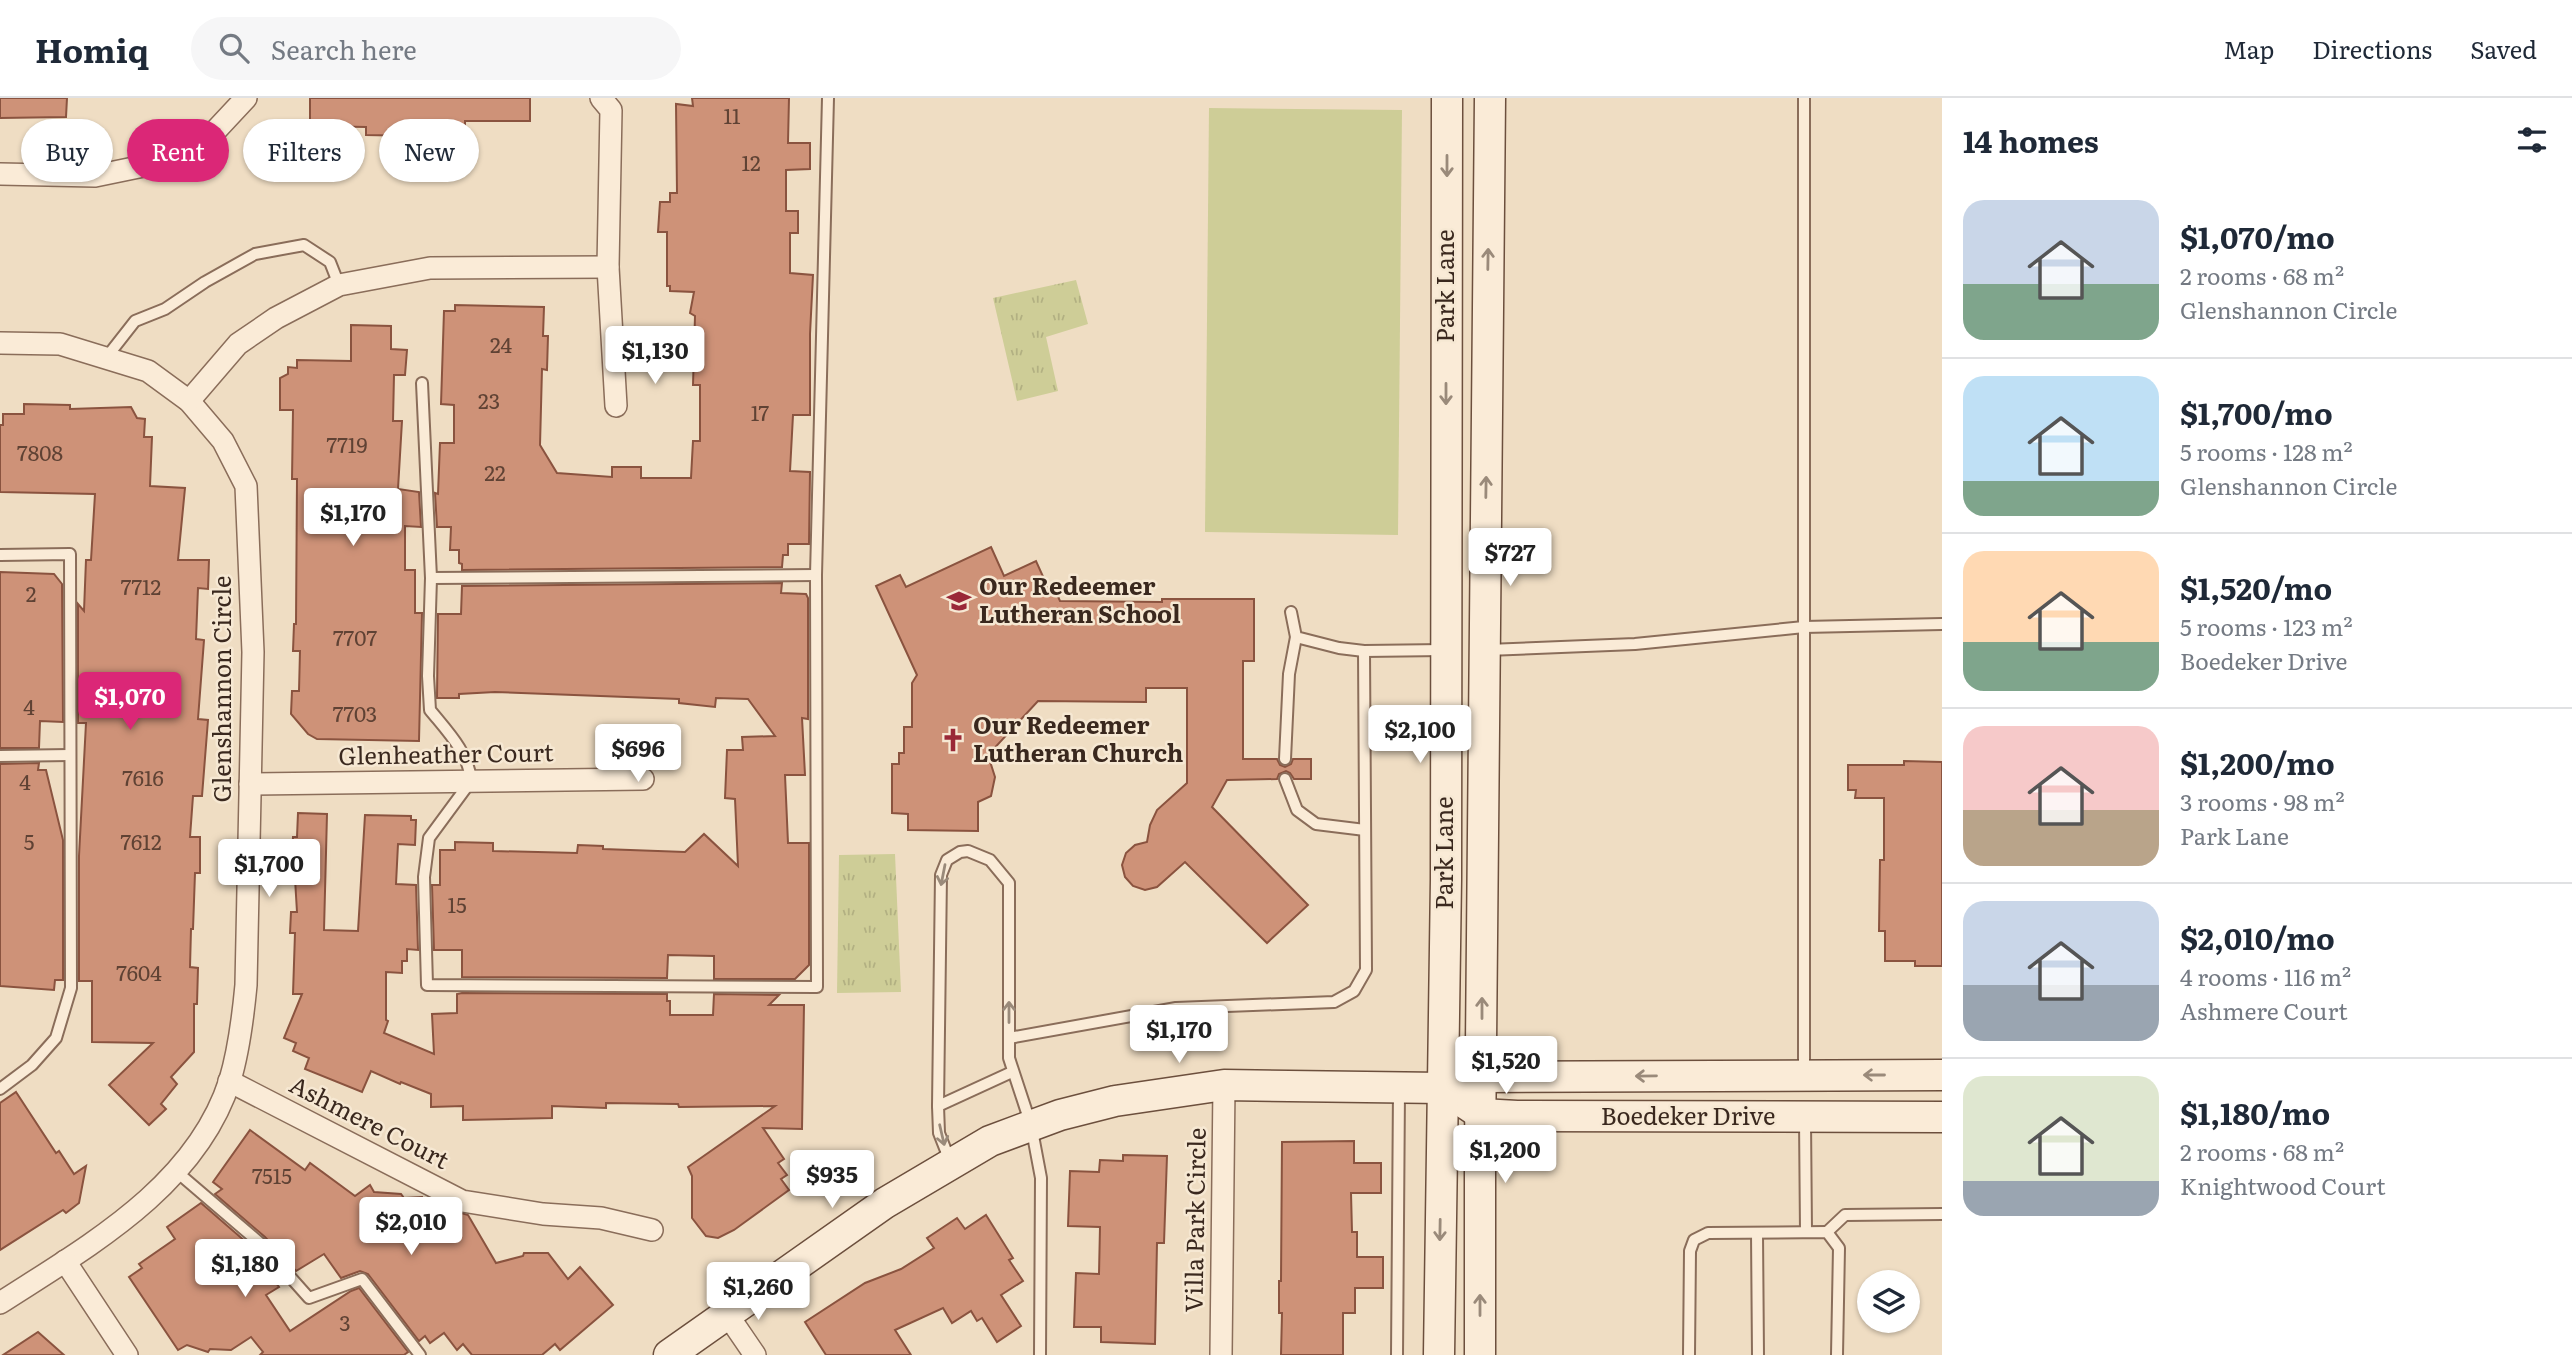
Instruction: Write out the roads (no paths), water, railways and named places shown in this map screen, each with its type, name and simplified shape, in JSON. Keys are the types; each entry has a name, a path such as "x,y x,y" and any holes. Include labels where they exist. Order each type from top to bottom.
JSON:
{"main road":[{"name":"Park Lane","path":"1439,1355 1446,880 1447,98"},
{"name":"Park Lane","path":"1480,1355 1490,98"},
{"path":"1445,650 1484,650"},
{"path":"1804,1074 1804,1117"},
{"name":"Boedeker Drive","path":"669,1355 885,1203 990,1141 1031,1125 1115,1101 1224,1085 1442,1088 1481,1077 1942,1075"},
{"path":"1442,1088 1481,1114"},
{"name":"Boedeker Drive","path":"1481,1114 1942,1117"}],"street":[{"path":"0,174 95,176 163,162 204,143 246,98"},
{"path":"613,102 608,267 616,406"},
{"path":"189,401 238,344 276,318 339,285 430,268 608,267"},
{"name":"Glenshannon Circle","path":"0,343 60,344 148,371 189,401 223,441 246,486 253,652 246,985 243,1018 229,1081 206,1132 177,1172 124,1219 0,1303"},
{"name":"Glenheather Court","path":"250,784 643,779"},
{"name":"Ashmere Court","path":"229,1081 462,1200 543,1214 601,1218 653,1230"},
{"name":"Villa Park Circle","path":"1221,1355 1224,1085"},
{"path":"65,1261 127,1355"},
{"path":"727,1314 755,1355"}],"lane":[{"path":"422,383 431,578 428,676 430,710 444,724 470,767 471,781 429,838 425,877 428,985 817,987 816,575 828,98"},
{"path":"1804,98 1804,1074"},
{"path":"106,358 135,321 165,309 205,282 255,254 304,245 330,262 339,285"},
{"path":"0,555 70,554 71,988 56,1038 32,1065 0,1089"},
{"path":"431,578 816,575"},
{"path":"1285,760 1289,674 1296,637 1291,612"},
{"path":"1484,650 1634,644 1804,627 1942,624"},
{"path":"1296,637 1339,648 1364,651 1445,650"},
{"path":"1009,1038 1202,1005 1334,1002 1345,998 1361,981 1366,970 1364,651"},
{"path":"0,756 70,755"},
{"path":"1285,779 1297,810 1316,824 1365,830"},
{"path":"951,1164 939,1133 938,1106 941,875 947,860 960,852 968,851 990,860 1009,883 1009,1058 1031,1125 1041,1178 1040,1355"},
{"path":"938,1106 1012,1072"},
{"path":"1397,1355 1398,1087"},
{"path":"1804,1117 1806,1232"},
{"path":"177,1172 260,1243 309,1298 362,1279 419,1355"},
{"path":"1689,1355 1690,1251 1694,1240 1708,1233 1827,1232 1845,1214 1942,1214"},
{"path":"1827,1232 1839,1248 1837,1355"},
{"path":"1757,1233 1758,1355"}],"place":[{"name":"Our Redeemer Lutheran School","path":"959,601"},
{"name":"Our Redeemer Lutheran Church","path":"953,740"}]}
